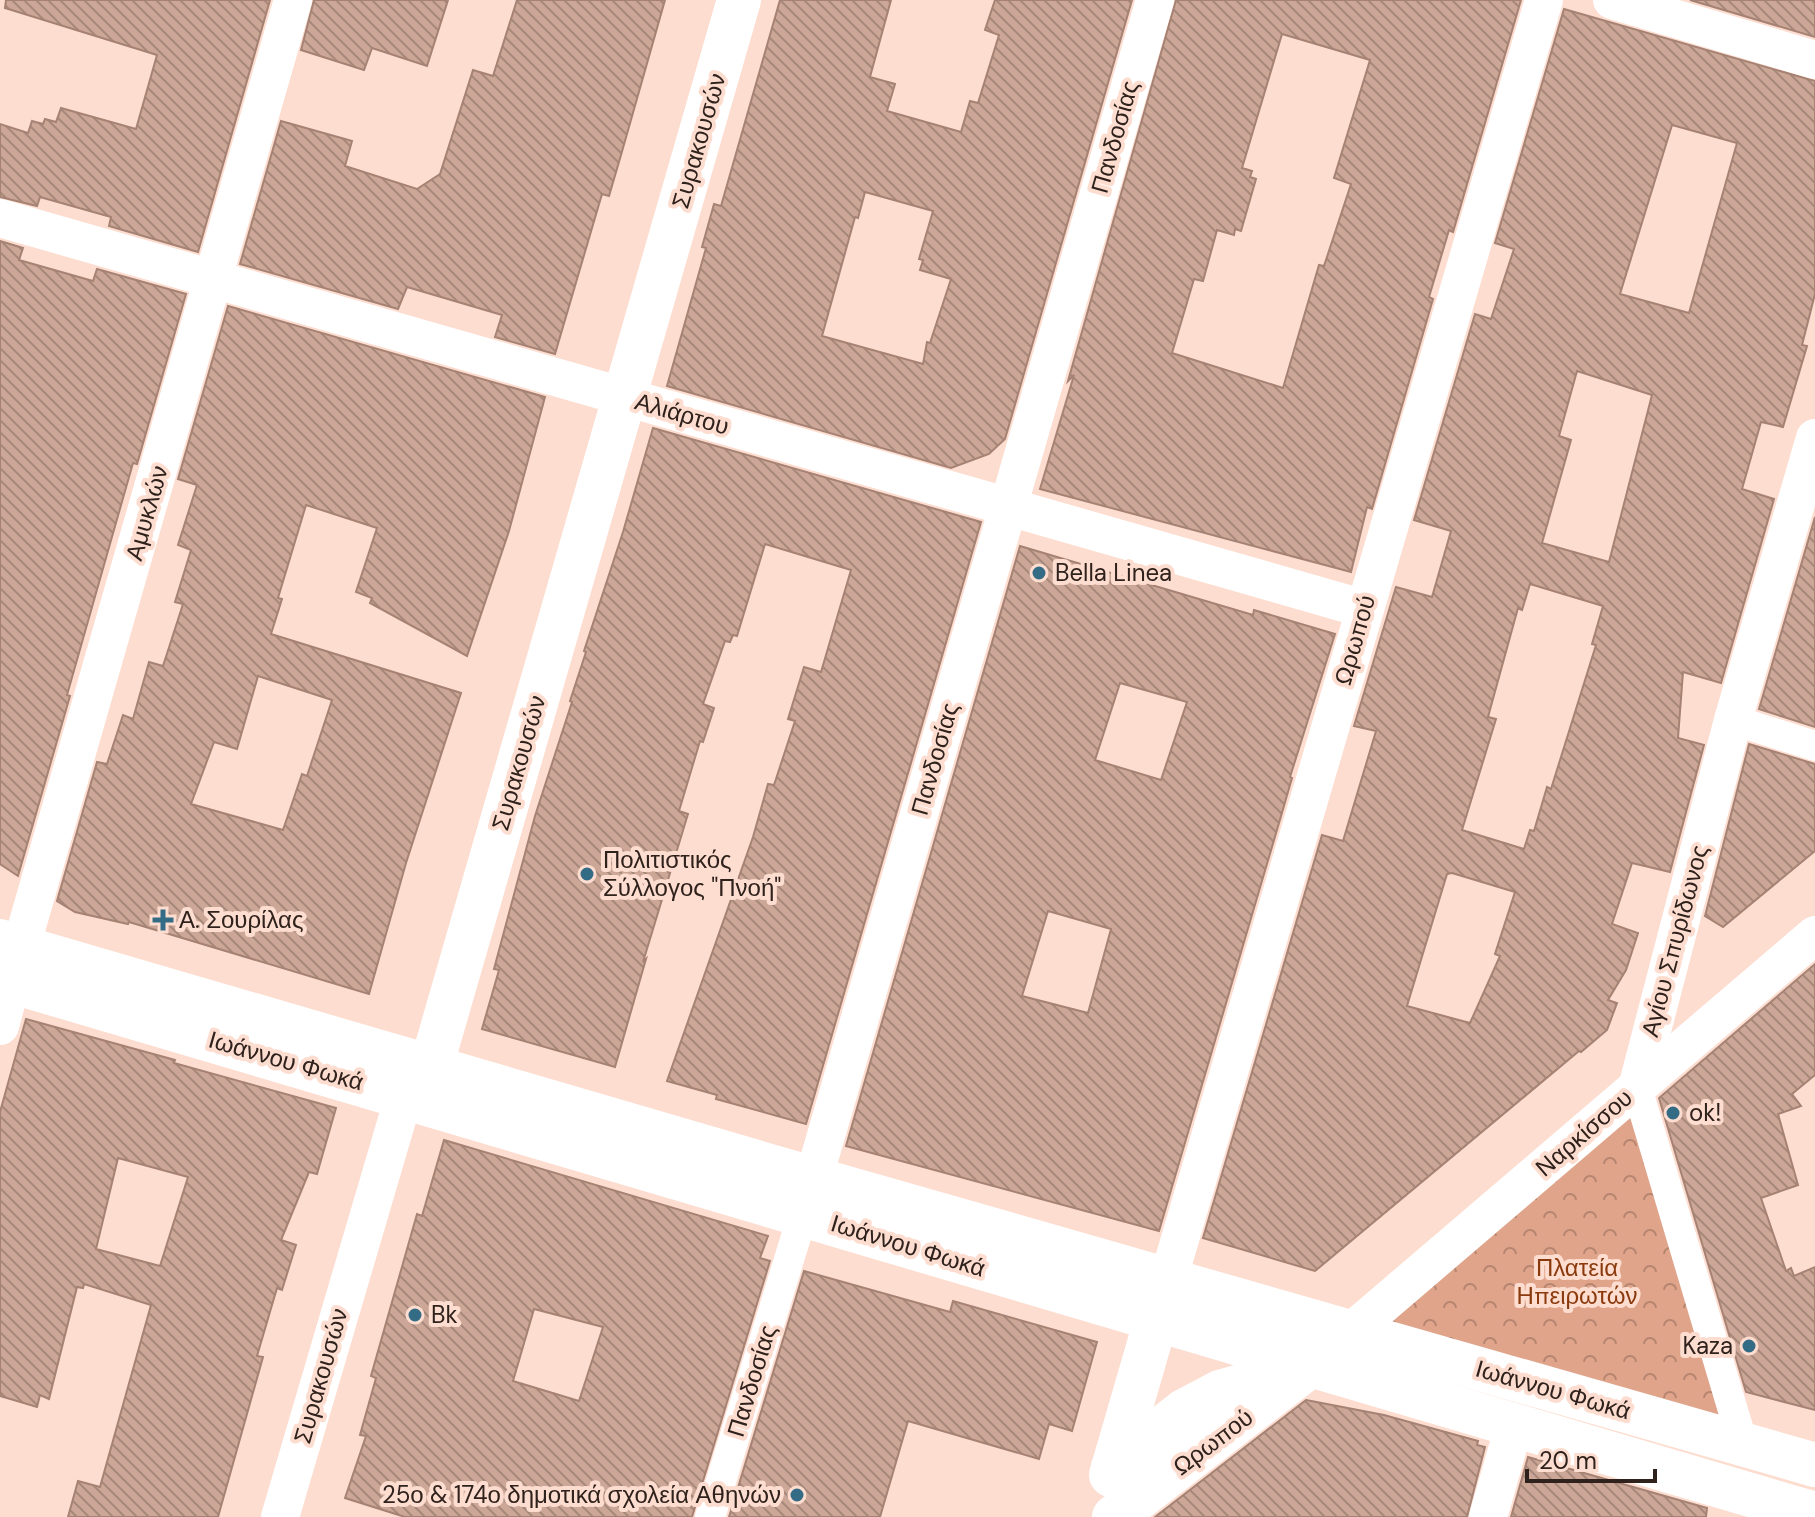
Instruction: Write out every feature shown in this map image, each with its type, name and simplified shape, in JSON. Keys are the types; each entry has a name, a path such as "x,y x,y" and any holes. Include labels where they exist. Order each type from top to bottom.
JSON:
{"street":[{"name":"Αμυκλών","path":"0,1026 8,962 214,279 293,0"},
{"name":"Συρακουσών","path":"280,1517 417,1081 624,397 739,0"},
{"name":"Πανδοσίας","path":"710,1517 808,1196 1155,0"},
{"name":"Ωρωπού","path":"1100,1517 1544,0"},
{"path":"1612,0 1815,60"},
{"name":"Αλιάρτου","path":"0,218 1365,609"},
{"name":"Αγίου Σπυρίδωνος","path":"1637,1088 1733,720 1815,438"},
{"path":"1733,720 1815,746"},
{"name":"Ναρκίσσου","path":"1352,1331 1815,935"},
{"name":"Ιωάννου Φωκά","path":"8,962 1162,1300 1352,1331 1815,1465"},
{"path":"1637,1088 1743,1444"},
{"name":"Ιωάννου Φωκά","path":"1162,1300 1312,1367 1815,1514"},
{"name":"Ωρωπού","path":"1114,1517 1312,1367 1352,1331"},
{"name":"Ωρωπού","path":"1113,1467 1184,1411 1211,1397 1312,1367"},
{"path":"1488,1517 1514,1426"}],"green space":[{"name":"Πλατεία Ηπειρωτών","path":"1629,1109 1724,1428 1369,1328"}],"building":[{"path":"6,0 270,0 198,252 109,226 111,217 40,197 37,206 0,197 0,124 28,133 32,121 43,124 45,119 56,122 61,108 136,129 157,55 5,8"},
{"path":"314,0 448,0 427,66 372,48 364,70 301,50"},
{"path":"517,0 665,0 609,196 602,194 555,354 495,337 502,315 407,287 398,309 240,264 281,121 352,141 345,166 417,189 440,174 473,70 493,76"},
{"path":"780,0 891,0 870,77 895,84 887,111 961,132 970,101 978,103 999,35 985,30 995,0 1132,0 1005,439 989,454 951,468 667,386 706,248 702,247 714,204 721,206","holes":["865,192 933,211 919,259 923,260 920,270 951,279 930,343 927,342 923,364 822,336 855,217 858,218"]},
{"path":"1176,0 1521,0 1453,232 1449,230 1429,297 1433,299 1372,509 1367,507 1351,572 1040,489 1074,375 1068,381","holes":["1282,34 1370,60 1334,178 1351,184 1324,266 1319,265 1283,388 1172,353 1194,279 1203,281 1217,230 1234,235 1235,229 1241,231 1256,179 1250,177 1252,171 1242,168"]},
{"path":"1690,0 1815,0 1815,37"},
{"path":"1564,9 1815,81 1815,294 1802,345 1807,346 1783,427 1761,422 1742,489 1774,499 1721,683 1683,672 1678,738 1704,745 1670,872 1632,863 1612,924 1638,933 1626,970 1608,1000 1617,1003 1607,1030 1315,1271 1203,1238 1322,835 1343,841 1376,731 1354,726 1396,587 1432,597 1451,531 1414,520 1475,314 1491,319 1514,249 1495,243","holes":["1672,125 1737,143 1689,313 1620,294","1577,371 1652,395 1609,562 1542,543 1571,440 1559,436","1530,584 1603,606 1592,644 1596,645 1551,789 1547,787 1534,831 1530,830 1524,849 1462,830 1496,719 1488,717 1518,608 1522,610","1447,874 1515,892 1495,954 1500,956 1470,1023 1407,1006"]},
{"path":"0,241 23,248 19,260 93,281 97,269 186,294 137,464 133,463 18,876 0,864"},
{"path":"228,306 545,397 509,531 467,656 370,603 372,598 356,592 377,528 306,505 278,598 282,599 271,634 461,693 406,863 369,994 129,922 75,912 57,901 97,762 107,764 123,715 133,719 149,662 163,666 183,604 175,602 191,550 178,545 197,485 178,479","holes":["258,676 332,700 307,776 302,774 283,830 191,804 214,742 237,749"]},
{"path":"653,428 981,522 806,1124 716,1099 717,1095 667,1081 753,837 768,784 774,785 795,721 788,719 804,667 821,672 851,570 765,544 737,636 733,635 730,642 725,641 703,704 714,708 703,742 700,741 679,811 688,814 615,1067 482,1029 499,970 494,969 535,816"},
{"path":"1815,517 1815,727 1759,709"},
{"path":"1020,546 1253,615 1254,610 1335,634 1290,777 1159,1231 846,1146","holes":["1120,683 1187,702 1161,780 1095,760","1048,911 1111,929 1088,1013 1022,996"]},
{"path":"1749,744 1815,764 1815,851 1723,927 1705,916"},
{"path":"1815,964 1815,1075 1792,1094 1801,1106 1778,1114 1798,1185 1761,1198 1786,1271 1791,1268 1794,1276 1815,1267 1815,1410 1746,1392 1659,1098"},
{"path":"26,1019 336,1108 317,1174 309,1172 281,1240 296,1245 282,1290 277,1288 257,1356 263,1357 218,1517 68,1517 78,1481 100,1487 151,1305 84,1284 83,1288 77,1287 49,1399 40,1395 37,1407 0,1396 0,1112","holes":["118,1158 188,1177 160,1266 96,1249"]},
{"path":"444,1140 768,1236 760,1258 770,1261 692,1517 405,1517 345,1498 366,1436 360,1435 376,1378 371,1376 417,1214 422,1216","holes":["534,1309 603,1327 579,1401 513,1381"]},
{"path":"804,1271 950,1312 953,1301 1097,1342 1072,1431 1049,1424 1039,1459 908,1421 880,1517 729,1517"},
{"path":"1306,1400 1384,1415 1478,1441 1477,1445 1485,1447 1467,1517 1155,1517"},
{"path":"1528,1457 1707,1508 1706,1517 1511,1517"}],"place":[{"name":"Bella Linea","path":"1039,573"},
{"name":"Πολιτιστικός Σύλλογος \"Πνοή\"","path":"587,874"},
{"name":"Α. Σουρίλας","path":"163,920"},
{"name":"ok!","path":"1673,1113"},
{"name":"Bk","path":"415,1315"},
{"name":"Kaza","path":"1749,1346"},
{"name":"25ο & 174ο δημοτικά σχολεία Αθηνών","path":"797,1495"}]}
